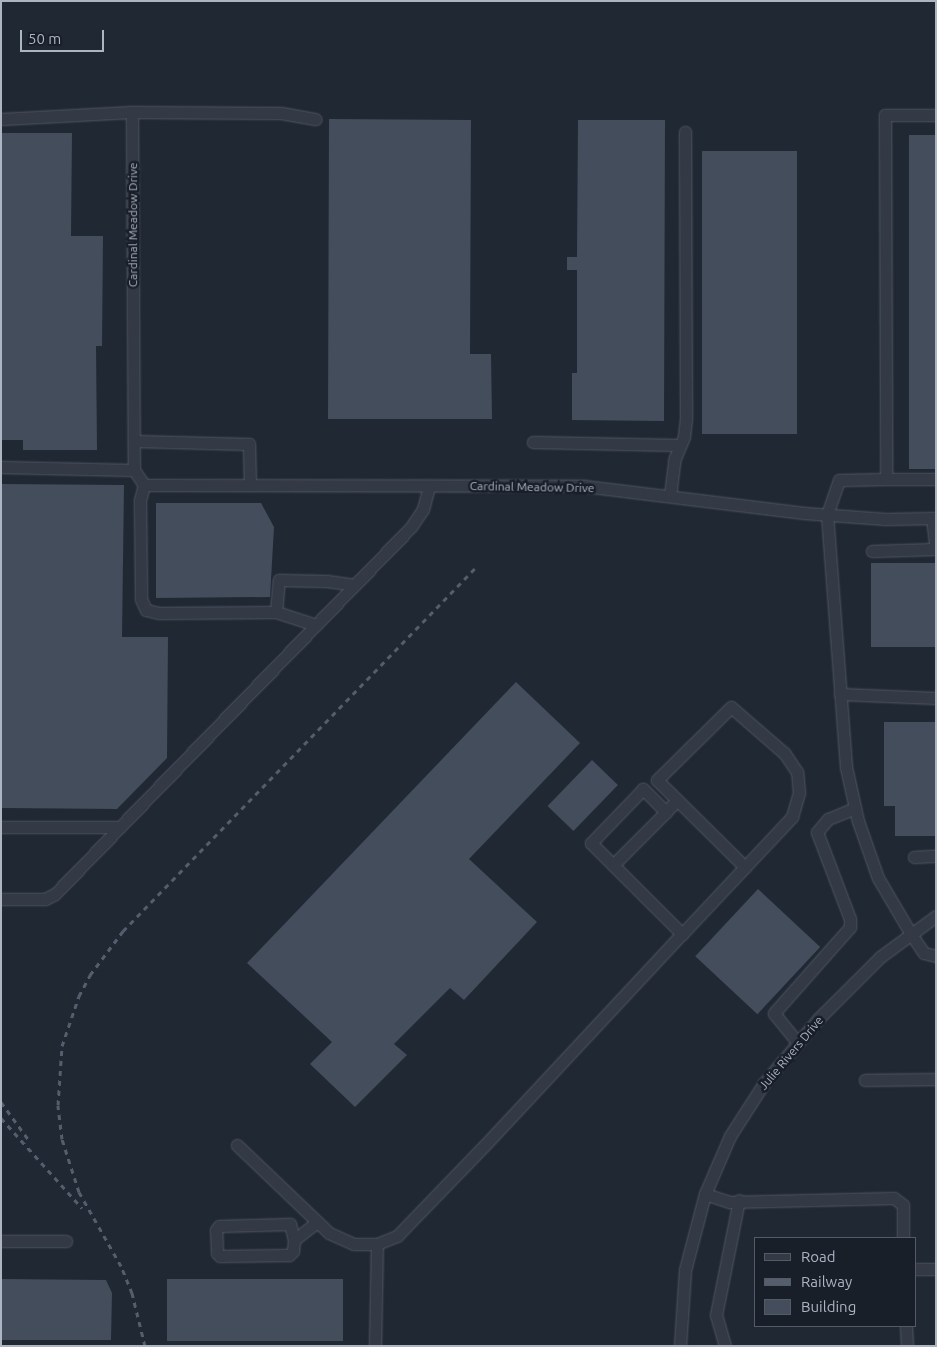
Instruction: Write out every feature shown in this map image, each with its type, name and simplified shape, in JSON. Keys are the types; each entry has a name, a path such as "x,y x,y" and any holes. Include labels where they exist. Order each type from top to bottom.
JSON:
{"street":[{"path":"1,119 132,112 282,113 315,119"},
{"name":"Cardinal Meadow Drive","path":"132,112 134,470"},
{"path":"886,479 885,116 936,116"},
{"path":"670,496 686,418 684,132"},
{"path":"134,441 249,444 250,485"},
{"path":"533,442 680,446"},
{"path":"1,467 134,470 144,485 140,500 141,600 146,610 159,613 276,612 316,626"},
{"path":"936,479 839,480 827,514 846,767 855,808 878,878 910,934 924,953 936,956"},
{"name":"Cardinal Meadow Drive","path":"144,485 584,486 827,514 934,518"},
{"path":"1,899 45,899 55,894 411,527 423,509 429,486"},
{"path":"872,551 935,549 934,518"},
{"path":"276,612 278,580 327,580 355,585"},
{"path":"840,694 936,698"},
{"path":"236,1145 329,1233 354,1244 377,1244 397,1236 682,934 745,867 792,817 799,792 797,772 784,753 731,707 657,780 745,867"},
{"path":"666,812 642,789 591,843 682,934"},
{"path":"613,865 677,800"},
{"path":"798,1042 774,1013 850,926 850,919 817,832 828,819 855,808"},
{"path":"1,826 120,827"},
{"path":"914,856 936,856"},
{"name":"Julie Rivers Drive","path":"680,1346 685,1270 705,1194 730,1136 764,1083 798,1042 880,957 936,916"},
{"path":"865,1080 936,1079"},
{"path":"705,1194 729,1202 740,1200 894,1198 903,1206 903,1237"},
{"path":"725,1346 716,1315 740,1200"},
{"path":"294,1240 290,1224 219,1226 216,1230 220,1256 289,1255 293,1252 294,1240 317,1222"},
{"path":"1,1241 66,1241"},
{"path":"375,1346 377,1244"},
{"path":"917,1269 936,1269"},
{"path":"906,1327 906,1346"}],"building":[{"path":"329,119 471,120 470,354 491,354 492,419 328,419"},
{"path":"578,120 665,120 664,421 572,420 572,373 577,373 577,270 567,270 567,257 577,257"},
{"path":"1,133 72,133 71,236 103,236 102,346 96,346 97,450 23,450 23,440 1,440"},
{"path":"909,135 936,135 936,469 909,469"},
{"path":"702,151 797,151 797,434 702,434"},
{"path":"1,484 124,485 122,637 168,637 167,758 117,809 1,808"},
{"path":"156,503 261,503 274,527 270,597 156,598"},
{"path":"871,563 936,563 936,647 871,647"},
{"path":"516,682 580,743 469,859 537,922 464,1000 450,988 394,1044 407,1055 355,1107 310,1064 332,1042 247,963"},
{"path":"884,722 936,722 936,836 895,836 895,806 884,806"},
{"path":"592,760 618,785 573,831 548,806"},
{"path":"758,889 820,947 757,1014 695,956"},
{"path":"1,1279 106,1280 112,1293 111,1340 1,1340"},
{"path":"167,1279 343,1279 343,1341 167,1341"}],"railway":[{"path":"145,1346 132,1293 121,1266 79,1192 62,1139 58,1105 62,1046 79,996 90,975 123,931 478,565"},
{"path":"1,1102 28,1139"},
{"path":"1,1118 82,1208"}]}
